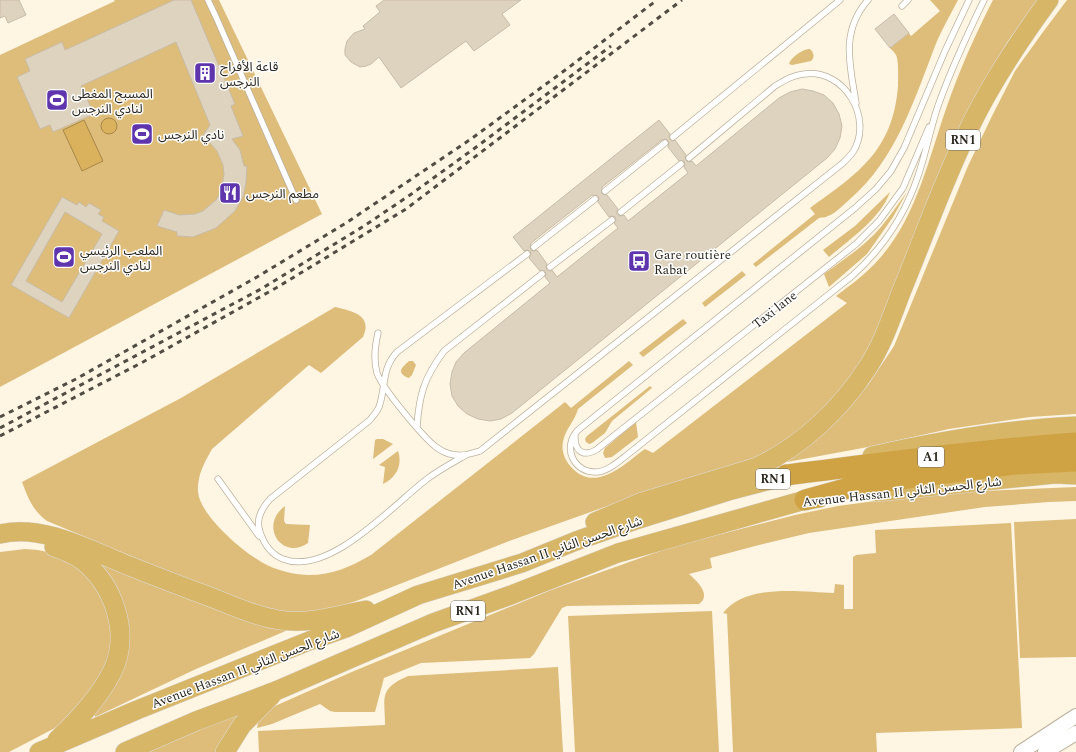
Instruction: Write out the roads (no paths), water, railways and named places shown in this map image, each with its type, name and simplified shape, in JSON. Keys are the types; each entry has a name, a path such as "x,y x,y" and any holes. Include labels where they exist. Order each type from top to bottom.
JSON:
{"highway":[{"name":"RN1","path":"482,576 516,556 642,502 757,467 770,461 800,442 840,404 869,366 882,340 943,187 968,131 992,85 1029,27 1049,0"},
{"name":"Avenue Hassan II شارع الحسن الثاني","path":"44,750 260,660 346,628 418,595 522,563 576,541 632,521 786,475 945,441 1035,428 1076,426"},
{"name":"A1","path":"786,475 950,454 1076,443"},
{"name":"A1","path":"805,500 859,485 907,478 1015,464 1076,461"},
{"name":"Avenue Hassan II شارع الحسن الثاني","path":"125,752 196,721 278,690 433,623 618,554 805,500 1055,474 1076,475"},
{"path":"0,534 17,532 39,533 82,546 251,613 280,620 298,622 322,620 354,612 390,607"},
{"path":"0,547 31,542 63,550 81,560 93,570 103,583 116,608 119,622 120,640 118,657 112,671 97,697 87,709 44,750"},
{"path":"226,752 242,725 278,690"}],"street":[{"path":"1021,752 1076,716"},
{"path":"1045,752 1076,733"}],"lane":[{"path":"208,0 296,200"},
{"path":"672,137 840,0"},
{"path":"218,479 269,549 288,561 313,560 345,546 440,470 466,455 480,451 495,440 843,164 853,151 859,136 860,120 856,105 848,55 849,42 857,14 868,0"},
{"path":"902,6 908,0"},
{"path":"969,0 945,51 904,148 891,171 876,189 855,208 576,432 570,445 570,453 574,461 580,467 596,472 613,466 784,330 865,264 877,251 892,230 918,177 938,107 957,55 984,0"},
{"path":"689,158 789,77 805,74 821,75 836,81 848,91 856,105"},
{"name":"Taxi lane","path":"576,432 575,440 577,449 585,454 596,450 856,244 879,221 902,188 938,107"},
{"path":"605,191 665,143"},
{"path":"621,212 681,164"},
{"path":"534,247 595,199"},
{"path":"550,267 612,220"},
{"path":"262,539 258,528 259,517 262,508 270,499 370,420 378,408 390,359 397,352 526,254"},
{"path":"417,427 418,404 422,388 435,363 444,351 542,274"},
{"path":"378,333 375,348 375,364 377,374 384,385 417,427 438,448 450,454 466,455"}],"railway":[{"path":"0,417 76,379 257,277 346,223 471,139 657,0"},
{"path":"0,436 143,362 276,288 406,209 682,0"},
{"path":"0,428 261,289 364,226 479,145 611,46"}],"place":[{"name":"قاعة الأفراح النرجس","path":"205,73"},
{"name":"المسبح المغطى لنادي النرجس","path":"57,100"},
{"name":"نادي النرجس","path":"142,134"},
{"name":"مطعم النرجس","path":"230,193"},
{"name":"الملعب الرئيسي لنادي النرجس","path":"64,257"},
{"name":"Gare routière Rabat","path":"639,261"}]}
